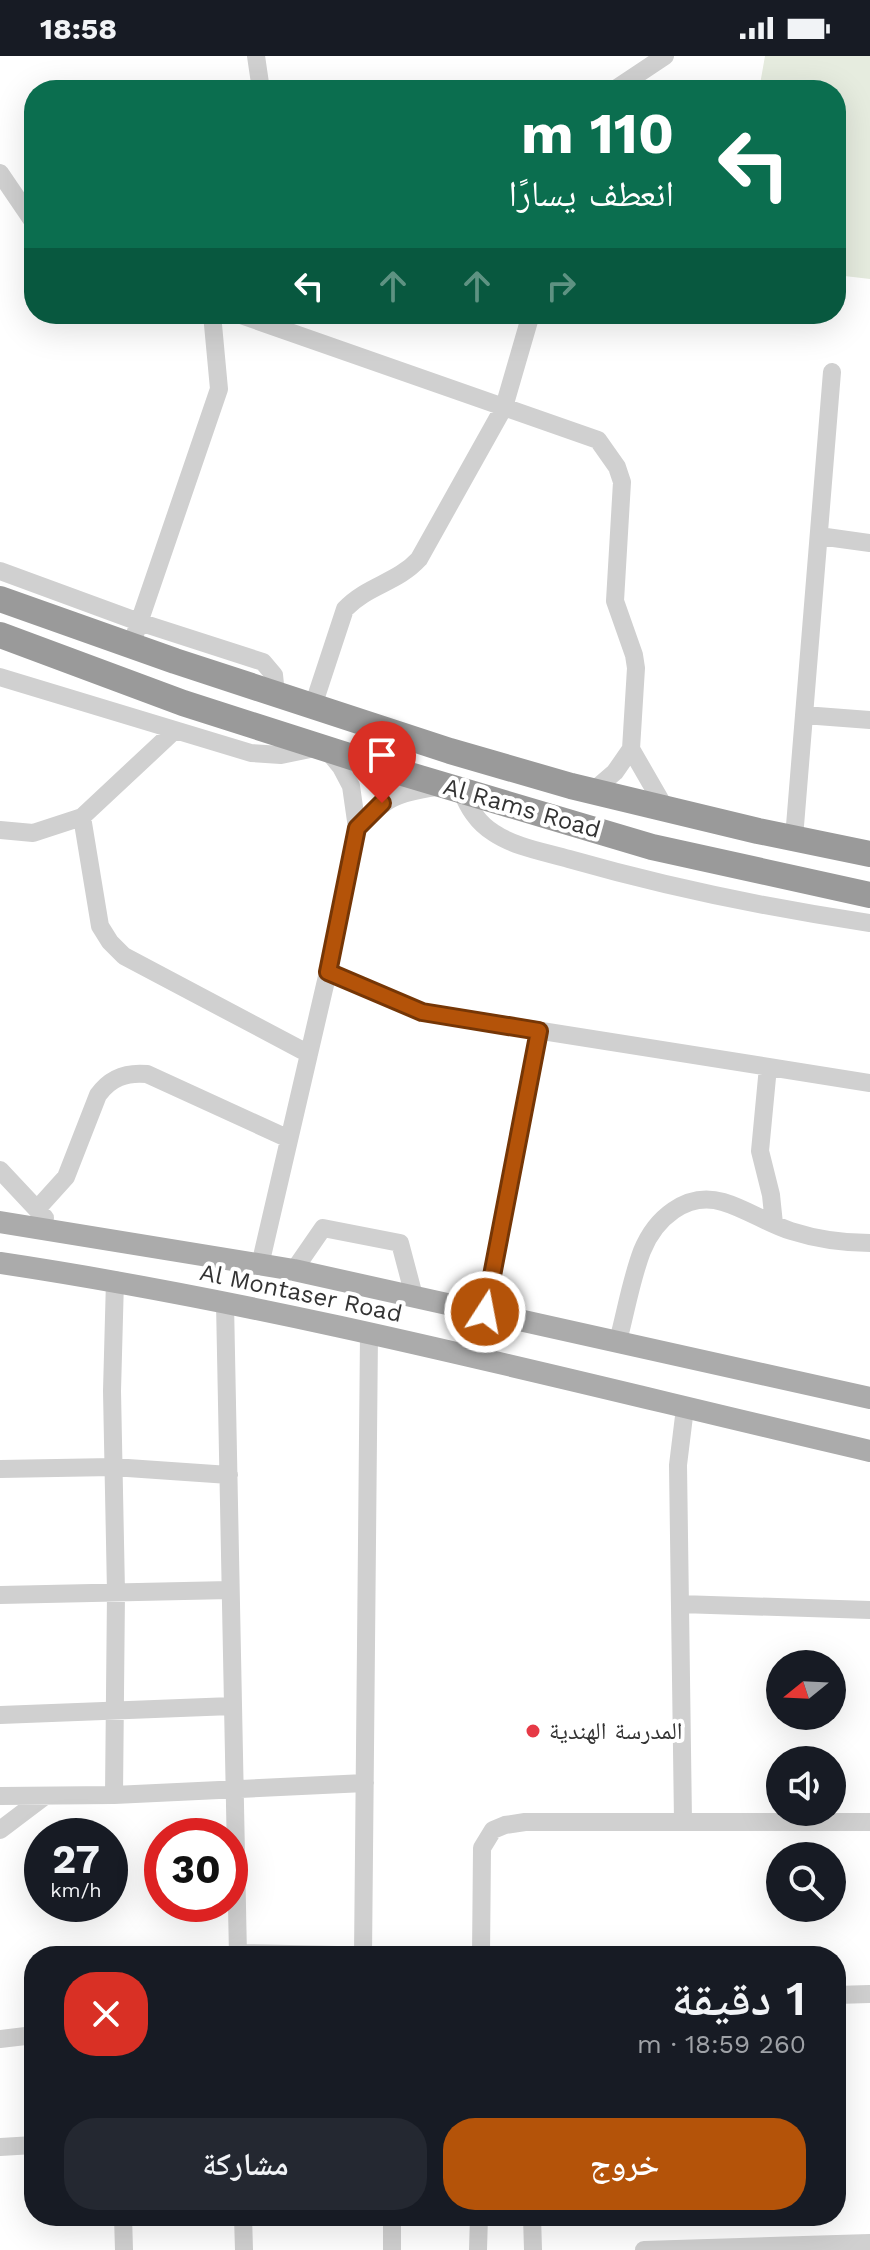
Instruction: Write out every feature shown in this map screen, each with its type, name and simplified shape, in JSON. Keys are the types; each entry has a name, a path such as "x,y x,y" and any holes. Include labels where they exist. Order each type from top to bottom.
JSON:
{"highway":[{"name":"Al Rams Road","path":"0,599 135,634 276,694 450,751 593,791 868,852"},
{"name":"Al Rams Road","path":"0,635 183,703 453,788 652,847 870,895"}],"main road":[{"name":"Al Montaser Road","path":"0,1222 294,1270 870,1398"},
{"name":"Al Montaser Road","path":"0,1263 115,1280 369,1334 870,1451"}],"street":[{"path":"256,56 260,80"},
{"path":"629,80 665,56"},
{"path":"0,173 24,208"},
{"path":"0,571 135,634 219,389 213,324"},
{"path":"267,324 598,440 617,467 622,482 615,601 636,668 631,749 615,772 593,791"},
{"path":"313,706 345,609 369,589 407,572 419,559 504,407 528,324"},
{"path":"794,838 832,372"},
{"path":"819,536 870,543"},
{"path":"0,677 174,731 266,755 324,748 341,767 351,786 357,828 328,972 260,1265"},
{"path":"804,715 870,720"},
{"path":"0,830 33,833 82,817 174,731"},
{"path":"631,749 665,808"},
{"path":"357,828 382,803 405,792 453,788 481,823 512,842 611,871 870,923"},
{"path":"82,817 97,916 110,942 124,956 309,1054"},
{"path":"328,972 422,1012 870,1083"},
{"path":"485,1312 539,1031"},
{"path":"768,1067 760,1151 771,1195 774,1224"},
{"path":"38,1208 66,1177 98,1095 105,1085 133,1072 147,1074 289,1139"},
{"path":"0,1170 38,1208 54,1230"},
{"path":"618,1341 642,1251 655,1227 669,1211 684,1204 721,1201 791,1231 826,1239 870,1243"},
{"path":"294,1270 323,1228 400,1243 414,1296"},
{"path":"114,1795 115,1280"},
{"path":"225,1303 238,1946"},
{"path":"363,1946 369,1334"},
{"path":"683,1821 678,1465 685,1408"},
{"path":"0,1469 113,1467 229,1475"},
{"path":"0,1595 230,1590"},
{"path":"680,1604 870,1610"},
{"path":"0,1715 232,1706"},
{"path":"0,1796 114,1795 365,1783"},
{"path":"0,1830 45,1796"},
{"path":"481,1946 482,1848 493,1830 505,1825 525,1822 870,1822"},
{"path":"846,1995 870,1994"},
{"path":"0,2039 24,2036"},
{"path":"0,2147 24,2146"},
{"path":"123,2226 124,2250"},
{"path":"243,2226 244,2250"},
{"path":"392,2226 392,2250"},
{"path":"478,2250 479,2226"},
{"path":"532,2226 533,2250"},
{"path":"644,2250 870,2243"}],"shaded area":[{"path":"765,56 870,56 870,279 846,276 846,80 761,80"}],"place":[{"name":"المدرسة الهندية","path":"533,1731"}],"route":[{"path":"382,803 357,828 328,972 422,1012 539,1031 485,1312"}]}
